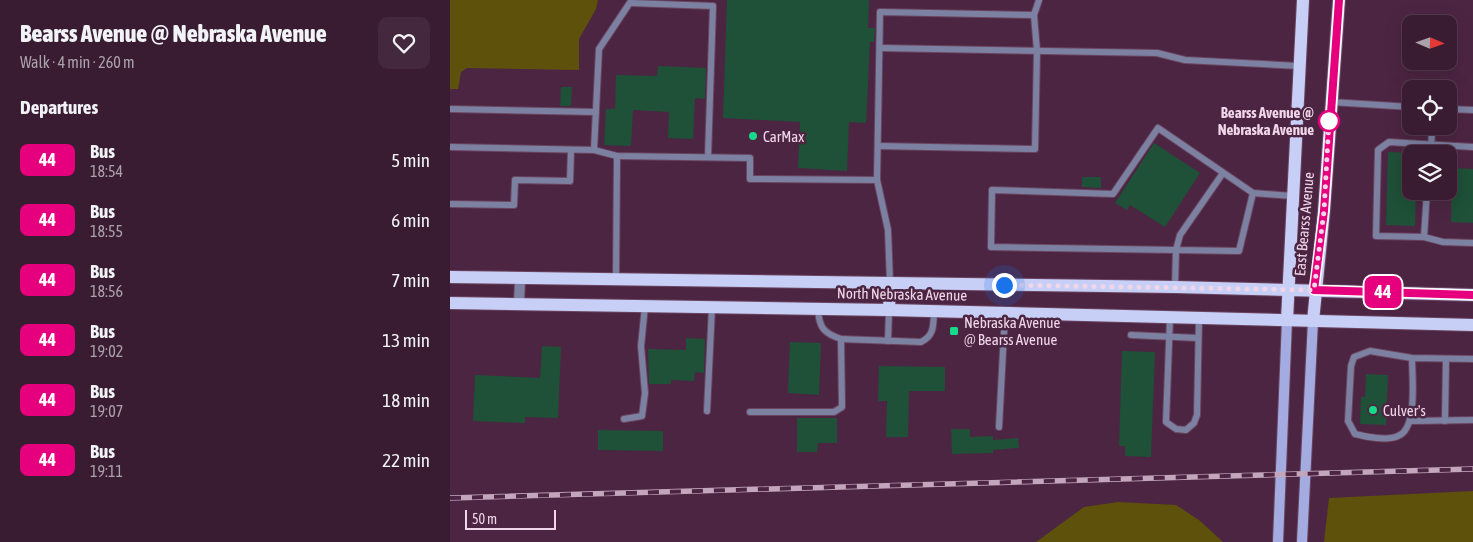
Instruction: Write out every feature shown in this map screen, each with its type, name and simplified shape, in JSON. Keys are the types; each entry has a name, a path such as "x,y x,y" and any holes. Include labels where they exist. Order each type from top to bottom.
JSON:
{"main road":[{"name":"East Bearss Avenue","path":"1278,542 1287,289 1302,0"},
{"name":"East Bearss Avenue","path":"1302,542 1314,290 1324,211 1330,102 1339,0"},
{"name":"North Nebraska Avenue","path":"450,277 890,285 1175,287 1473,295"},
{"path":"890,285 890,310"},
{"name":"North Nebraska Avenue","path":"450,303 890,310 1473,325"}],"street":[{"path":"519,304 520,278"}],"lane":[{"path":"878,146 1035,149 1037,51 1034,15 1039,0"},
{"path":"594,150 599,49 631,2 713,6 708,157"},
{"path":"890,285 888,230 877,180 880,12 1034,15"},
{"path":"880,48 1157,53 1184,60 1299,66"},
{"path":"1330,102 1402,106"},
{"path":"450,109 596,112"},
{"path":"1457,109 1473,110"},
{"path":"1253,193 1239,251 991,247 992,190 1112,194 1158,128 1253,193 1292,196"},
{"path":"1432,135 1431,145 1389,142 1378,150 1376,236 1424,237 1443,242 1473,243"},
{"path":"1457,146 1473,147"},
{"path":"450,147 594,150 617,156 750,158 750,179 877,180"},
{"path":"450,204 514,206 514,180 570,182 571,150"},
{"path":"616,280 617,156"},
{"path":"1175,287 1176,250 1180,234 1223,172"},
{"path":"1424,237 1427,200"},
{"path":"624,419 642,416 645,393 641,346 645,306"},
{"path":"707,411 712,307"},
{"path":"818,309 819,325 826,334 841,339 921,342 929,339 933,333 934,311"},
{"path":"888,341 890,310"},
{"path":"1000,427 1005,313"},
{"path":"1170,317 1166,422 1176,429 1186,430 1194,423 1196,415 1199,318"},
{"path":"1131,335 1198,338"},
{"path":"750,412 834,412 842,407 841,339"},
{"path":"1412,358 1411,421 1404,433 1397,437 1355,434 1348,421 1351,366 1354,357 1370,351 1412,358 1473,359"},
{"path":"1445,420 1446,358"},
{"path":"1411,421 1473,420"}],"shaded area":[{"path":"450,0 598,0 596,9 579,39 579,70 467,68 461,72 458,89 450,89"},
{"path":"1473,491 1473,542 1324,542 1329,498"},
{"path":"1118,502 1176,505 1199,520 1223,542 1036,542 1084,507"}],"building":[{"path":"727,0 869,0 868,28 875,28 874,42 870,42 866,123 849,122 847,171 798,168 800,122 723,118"},
{"path":"658,66 706,68 705,99 695,98 693,139 668,138 669,112 633,110 631,146 604,145 606,109 615,109 616,75 657,76"},
{"path":"561,87 572,87 571,106 560,106"},
{"path":"1154,143 1200,173 1165,227 1130,205 1127,210 1115,203"},
{"path":"1388,152 1402,153 1402,200 1416,200 1415,226 1386,225"},
{"path":"1457,168 1473,169 1473,223 1451,222 1451,200 1457,200"},
{"path":"1082,177 1101,177 1101,188 1082,187"},
{"path":"686,338 705,339 704,373 695,372 694,381 671,380 671,384 649,384 648,349 686,350"},
{"path":"790,342 821,343 819,395 788,393"},
{"path":"542,346 561,347 558,418 525,417 525,423 473,421 475,375 540,378"},
{"path":"1122,351 1155,352 1151,457 1125,456 1125,446 1119,446"},
{"path":"879,366 945,367 945,391 909,391 908,437 886,437 887,401 878,401"},
{"name":"Culver's","path":"1366,374 1388,375 1386,425 1360,424 1361,397 1365,397"},
{"path":"797,418 837,418 837,443 818,443 817,452 797,452"},
{"path":"951,429 970,429 970,437 993,436 993,440 1018,438 1019,448 993,450 993,453 952,454"},
{"path":"598,430 663,431 663,451 598,450"}],"railway":[{"path":"450,498 1473,469"}],"bus line":[{"name":"44","path":"1339,0 1330,102 1324,211 1314,290 1473,295"}],"place":[{"name":"Bearss Avenue @ Nebraska Avenue","path":"1329,121"},
{"name":"CarMax","path":"753,136"},
{"name":"Nebraska Avenue @ Bearss Avenue","path":"954,331"},
{"name":"Culver's","path":"1373,410"}],"route":[{"path":"1004,285 1314,290 1324,211 1329,121"}]}
